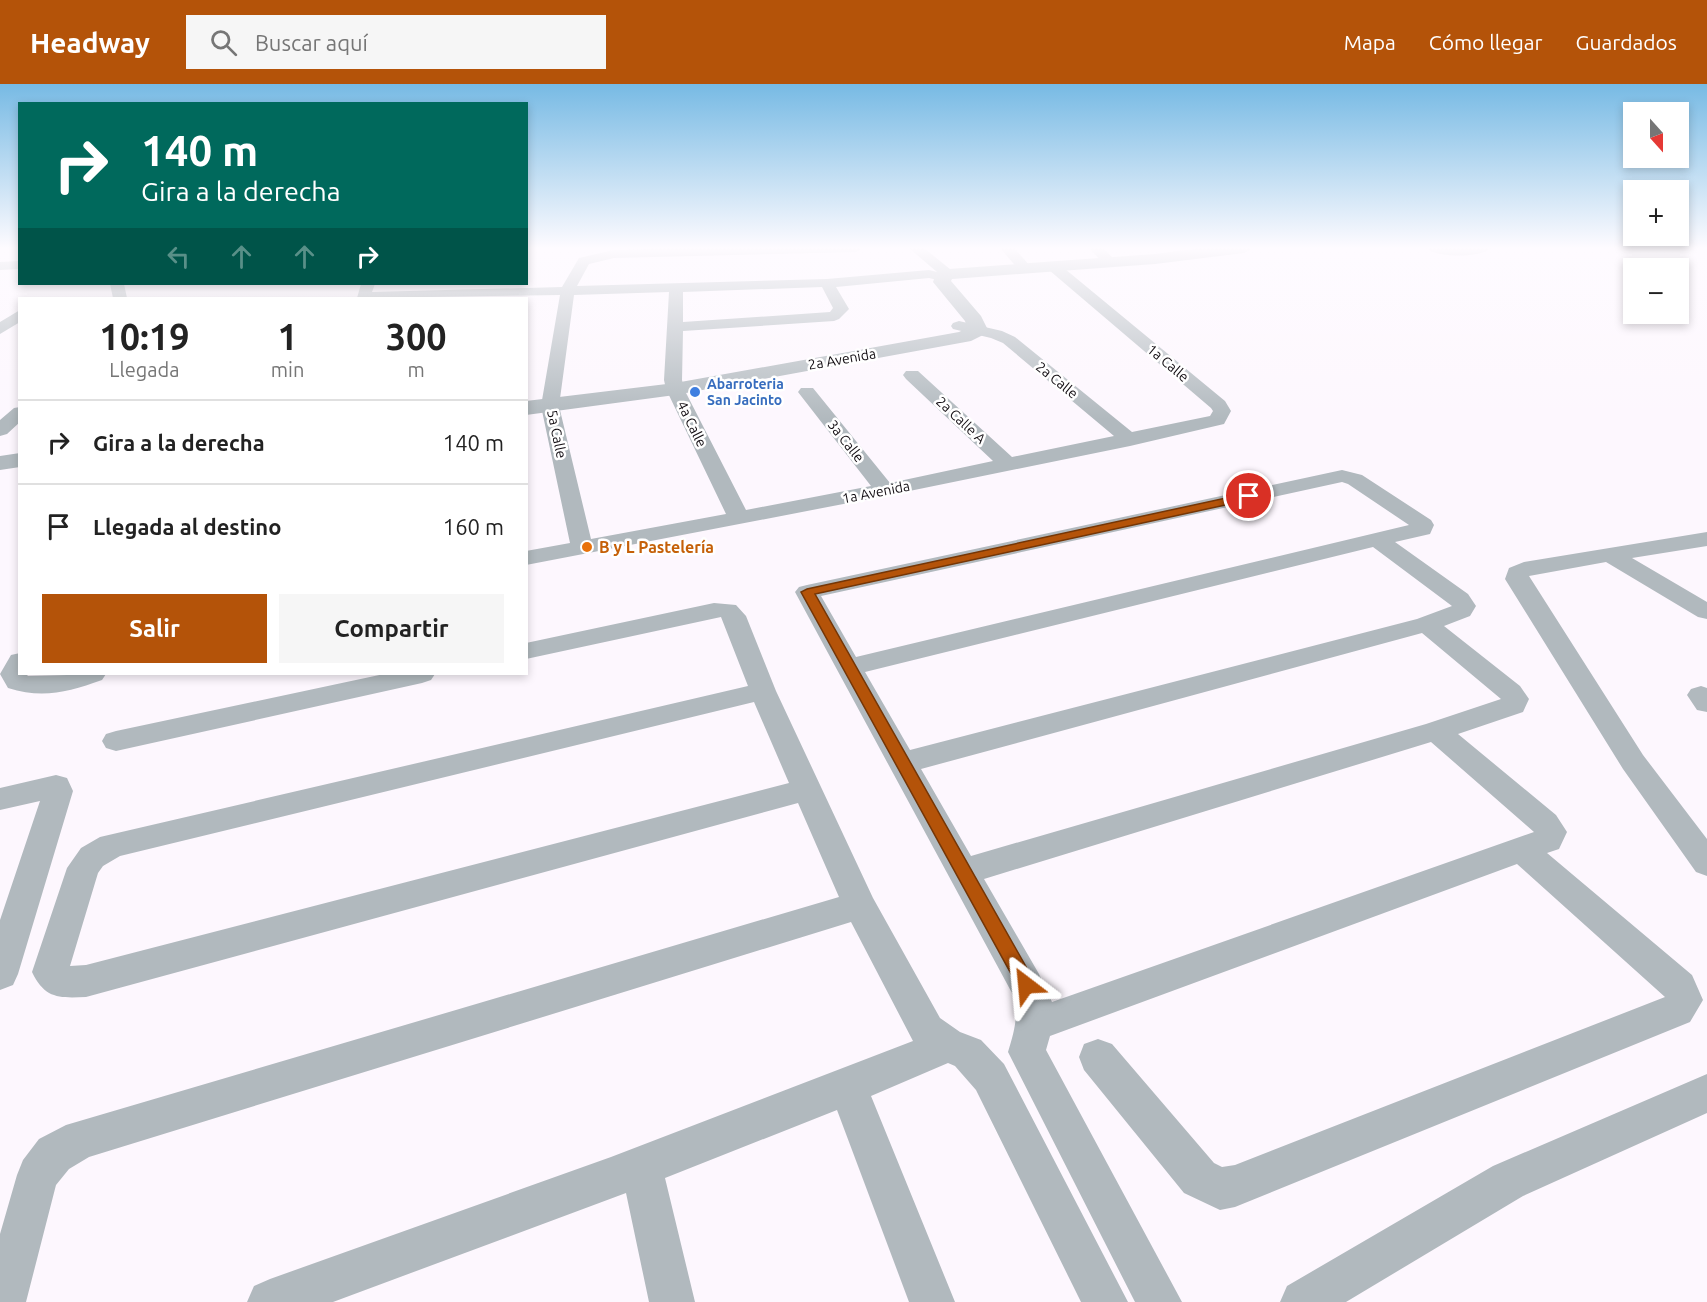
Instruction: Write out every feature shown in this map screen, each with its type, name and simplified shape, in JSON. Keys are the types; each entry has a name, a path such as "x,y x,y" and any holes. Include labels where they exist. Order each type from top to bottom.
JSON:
{"street":[{"name":"5a Calle","path":"565,305 550,401 582,548"},
{"name":"4a Calle","path":"676,305 674,384 739,518"},
{"path":"676,327 834,316 841,309 839,305"},
{"path":"961,305 974,320 969,328"},
{"name":"1a Calle","path":"1099,305 1219,405 1222,411 1221,416"},
{"path":"0,329 16,307"},
{"name":"2a Avenida","path":"528,407 550,401 941,342 964,337 969,328"},
{"name":"2a Calle","path":"969,328 996,334 1009,340 1130,440"},
{"name":"2a Calle A","path":"912,375 1009,465"},
{"name":"3a Calle","path":"807,392 885,490"},
{"name":"2a Avenida","path":"528,399 550,401"},
{"path":"0,430 18,414"},
{"name":"1a Avenida","path":"528,558 1009,465 1209,424 1221,416"},
{"path":"849,667 1422,529 1423,525 1355,479 1342,476 807,592 1026,985 1035,1005 1034,1025 1028,1052 1160,1302"},
{"path":"902,764 1426,624 1461,611 1464,606 1459,599 1376,539"},
{"path":"1707,539 1524,569 1517,573 1517,579 1633,762 1707,863"},
{"path":"1610,555 1707,612"},
{"path":"528,651 714,610 727,610 734,616 764,691 860,905 927,1030 947,1045 968,1053 990,1077 1105,1302"},
{"path":"963,872 1436,731 1513,705 1515,699 1510,692 1426,624"},
{"path":"18,665 13,674 17,682 27,687 71,681 90,675"},
{"path":"116,741 418,675"},
{"path":"764,691 111,846 92,857 83,868 50,972 61,982 86,981 808,789"},
{"path":"1034,1025 1548,840 1551,832 1545,823 1436,731"},
{"path":"0,799 56,786 58,791 11,906 0,974"},
{"path":"1098,1057 1199,1178 1220,1189 1235,1186 1677,1010 1686,1000 1679,986 1521,849"},
{"path":"3,1302 38,1175 54,1154 80,1139 860,905"},
{"path":"270,1302 642,1168 848,1088 947,1045"},
{"path":"848,1088 932,1302"},
{"path":"1303,1302 1508,1181 1707,1093"},
{"path":"642,1168 672,1302"}],"place":[{"name":"Abarroteria San Jacinto","path":"695,392"},
{"name":"B y L Pastelería","path":"587,547"}],"route":[{"path":"1026,985 807,592 1249,496"}]}
